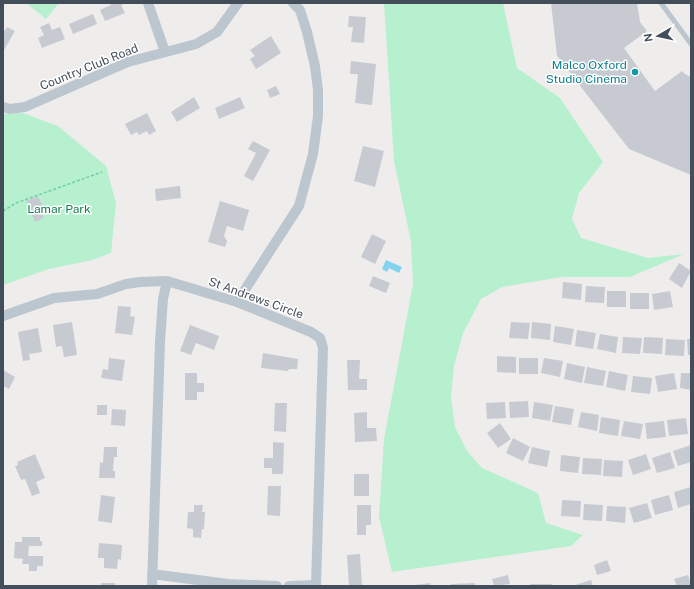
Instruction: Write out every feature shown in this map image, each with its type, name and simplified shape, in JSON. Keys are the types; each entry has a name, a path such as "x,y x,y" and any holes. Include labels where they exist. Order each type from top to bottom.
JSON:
{"street":[{"path":"148,3 165,52"},
{"name":"Country Club Road","path":"3,107 10,109 25,107 128,62 196,44 217,32 238,3"},
{"path":"237,302 299,206 313,154 318,116 318,90 315,66 300,10 293,3"},
{"path":"152,586 160,341 163,299 167,281"},
{"name":"St Andrews Circle","path":"3,316 54,298 97,294 126,284 167,281 237,302 311,332 320,338 323,348 316,586"},
{"path":"152,574 228,584 277,586"},
{"path":"289,586 316,586"}],"lane":[{"path":"661,3 691,44"}],"path":[{"path":"3,211 16,203 102,172"}],"green space":[{"path":"26,3 59,3 46,19"},
{"path":"384,3 503,3 517,68 560,98 603,162 579,193 572,219 581,238 648,258 684,254 630,277 562,277 502,287 481,299 463,333 454,366 451,397 455,427 467,451 482,468 538,493 546,523 583,535 571,546 392,572 379,517 384,439 413,284 411,242 394,161"},
{"name":"Lamar Park","path":"23,113 58,126 106,166 116,203 111,253 92,260 49,269 3,285 3,114"}],"water":[{"path":"386,260 402,267 399,273 389,268 387,272 382,269"}],"building":[{"path":"110,3 127,3 121,5 125,13 105,21 100,10 111,5"},
{"path":"551,3 637,3 640,22 647,31 624,48 655,91 682,71 691,77 691,175 629,149 557,56"},
{"path":"93,14 97,24 73,34 69,24"},
{"path":"349,16 366,17 364,43 351,42 353,27 348,27"},
{"path":"49,23 52,30 60,27 65,39 42,48 38,38 44,35 40,27"},
{"path":"7,27 15,31 4,50 3,33"},
{"path":"271,36 281,53 256,69 250,59 255,56 250,50"},
{"path":"351,61 376,64 372,105 355,103 358,74 350,74"},
{"path":"276,86 280,94 270,98 267,90"},
{"path":"194,97 200,108 177,122 171,112"},
{"path":"240,97 245,108 219,119 215,108"},
{"path":"147,113 156,131 149,135 147,131 139,135 137,132 131,135 125,124"},
{"path":"253,141 270,150 253,181 244,176 256,153 248,149"},
{"path":"363,146 384,151 375,187 354,181"},
{"path":"180,186 181,198 156,201 155,189"},
{"path":"38,196 44,209 41,210 44,218 35,222 26,201"},
{"path":"220,201 249,210 243,231 227,226 224,236 227,241 225,247 208,242"},
{"path":"372,234 386,241 375,264 361,257"},
{"path":"679,263 691,271 682,288 669,279"},
{"path":"373,276 390,283 386,293 369,286"},
{"path":"563,282 582,284 581,300 562,298"},
{"path":"586,286 605,287 604,303 585,302"},
{"path":"607,291 626,291 626,307 607,307"},
{"path":"670,291 673,307 654,310 652,294"},
{"path":"630,293 649,293 649,309 630,309"},
{"path":"118,306 131,307 130,316 135,317 132,335 115,333"},
{"path":"72,322 77,355 64,357 62,346 56,347 53,325"},
{"path":"511,322 530,323 528,339 509,338"},
{"path":"532,322 551,324 550,340 531,338"},
{"path":"190,325 219,336 214,350 196,343 191,355 180,351"},
{"path":"555,326 574,329 571,345 553,342"},
{"path":"38,328 42,352 29,354 30,360 23,361 18,332"},
{"path":"577,330 596,333 593,349 575,346"},
{"path":"600,334 618,337 616,353 597,349"},
{"path":"623,337 642,338 640,354 622,353"},
{"path":"644,337 663,338 662,354 643,353"},
{"path":"666,339 685,340 684,356 665,355"},
{"path":"687,339 691,339 691,355 688,355"},
{"path":"263,353 298,359 297,369 289,369 288,371 261,368"},
{"path":"497,356 516,357 516,373 497,372"},
{"path":"109,358 125,360 122,381 101,378 103,369 108,370"},
{"path":"519,358 538,358 538,374 519,374"},
{"path":"544,358 563,361 560,377 541,373"},
{"path":"347,360 360,360 359,379 367,379 367,390 348,390"},
{"path":"567,363 585,367 582,383 564,379"},
{"path":"587,367 606,371 603,386 584,383"},
{"path":"3,370 15,377 9,389 3,386"},
{"path":"609,371 628,375 625,391 606,387"},
{"path":"185,373 197,373 197,383 204,383 204,392 197,392 197,400 185,400"},
{"path":"674,373 677,389 658,392 655,376"},
{"path":"681,373 691,373 691,390 680,388"},
{"path":"633,376 652,378 650,394 631,392"},
{"path":"528,401 529,417 510,418 509,402"},
{"path":"505,402 506,418 487,419 486,403"},
{"path":"534,402 553,405 550,421 532,418"},
{"path":"275,403 287,403 286,432 274,431"},
{"path":"97,405 107,405 107,415 97,415"},
{"path":"555,406 574,409 571,425 552,422"},
{"path":"112,409 126,410 125,426 111,425"},
{"path":"367,412 367,428 376,428 377,441 355,442 354,413"},
{"path":"581,412 599,415 597,431 578,427"},
{"path":"601,417 620,420 618,436 599,433"},
{"path":"686,418 688,434 669,436 667,420"},
{"path":"624,421 643,424 640,439 621,436"},
{"path":"664,421 666,437 647,439 645,423"},
{"path":"500,423 511,439 498,448 487,433"},
{"path":"513,438 530,447 523,461 506,453"},
{"path":"273,442 284,443 283,474 272,474 272,468 264,468 264,458 273,458"},
{"path":"691,445 691,462 678,466 673,451"},
{"path":"104,447 117,447 117,457 114,457 113,471 115,471 115,478 99,478 100,462 103,463"},
{"path":"532,447 550,451 547,467 528,463"},
{"path":"670,452 675,468 657,473 652,458"},
{"path":"35,454 45,478 36,482 40,493 32,496 25,479 21,480 15,466 18,465 17,462"},
{"path":"646,454 651,469 633,475 628,460"},
{"path":"561,455 580,457 578,473 560,471"},
{"path":"583,458 602,459 601,475 582,474"},
{"path":"604,460 623,461 622,477 603,476"},
{"path":"354,474 369,474 369,496 354,496"},
{"path":"268,486 281,486 280,516 267,515"},
{"path":"691,487 691,504 678,508 674,492"},
{"path":"101,495 115,497 112,523 98,521"},
{"path":"669,495 673,510 655,515 651,500"},
{"path":"562,500 581,501 580,517 561,516"},
{"path":"647,503 652,518 634,523 629,508"},
{"path":"584,504 603,505 602,521 583,520"},
{"path":"194,505 203,505 202,512 205,512 204,529 202,529 201,538 193,537 193,529 187,528 188,512 194,512"},
{"path":"357,505 371,505 371,525 366,525 366,535 357,535"},
{"path":"607,506 626,507 625,523 606,521"},
{"path":"22,537 40,537 40,541 42,541 42,546 29,546 28,556 43,556 43,566 37,566 37,571 29,571 29,564 22,564 23,559 14,558 15,542 22,542"},
{"path":"99,543 122,545 121,560 118,559 117,569 104,568 104,558 98,558"},
{"path":"360,554 362,585 349,586 347,555"},
{"path":"607,560 611,571 597,575 594,565"},
{"path":"508,575 510,584 494,586 492,579"},
{"path":"688,575 691,585 677,586 674,579"},
{"path":"591,580 593,586 572,586"},
{"path":"101,583 115,583 115,586 101,586"},
{"path":"430,583 431,586 414,586 414,585"},
{"path":"475,583 475,586 451,586 451,584"},
{"path":"530,584 552,584 552,586 530,586"}],"place":[{"name":"Malco Oxford Studio Cinema","path":"635,72"}]}
